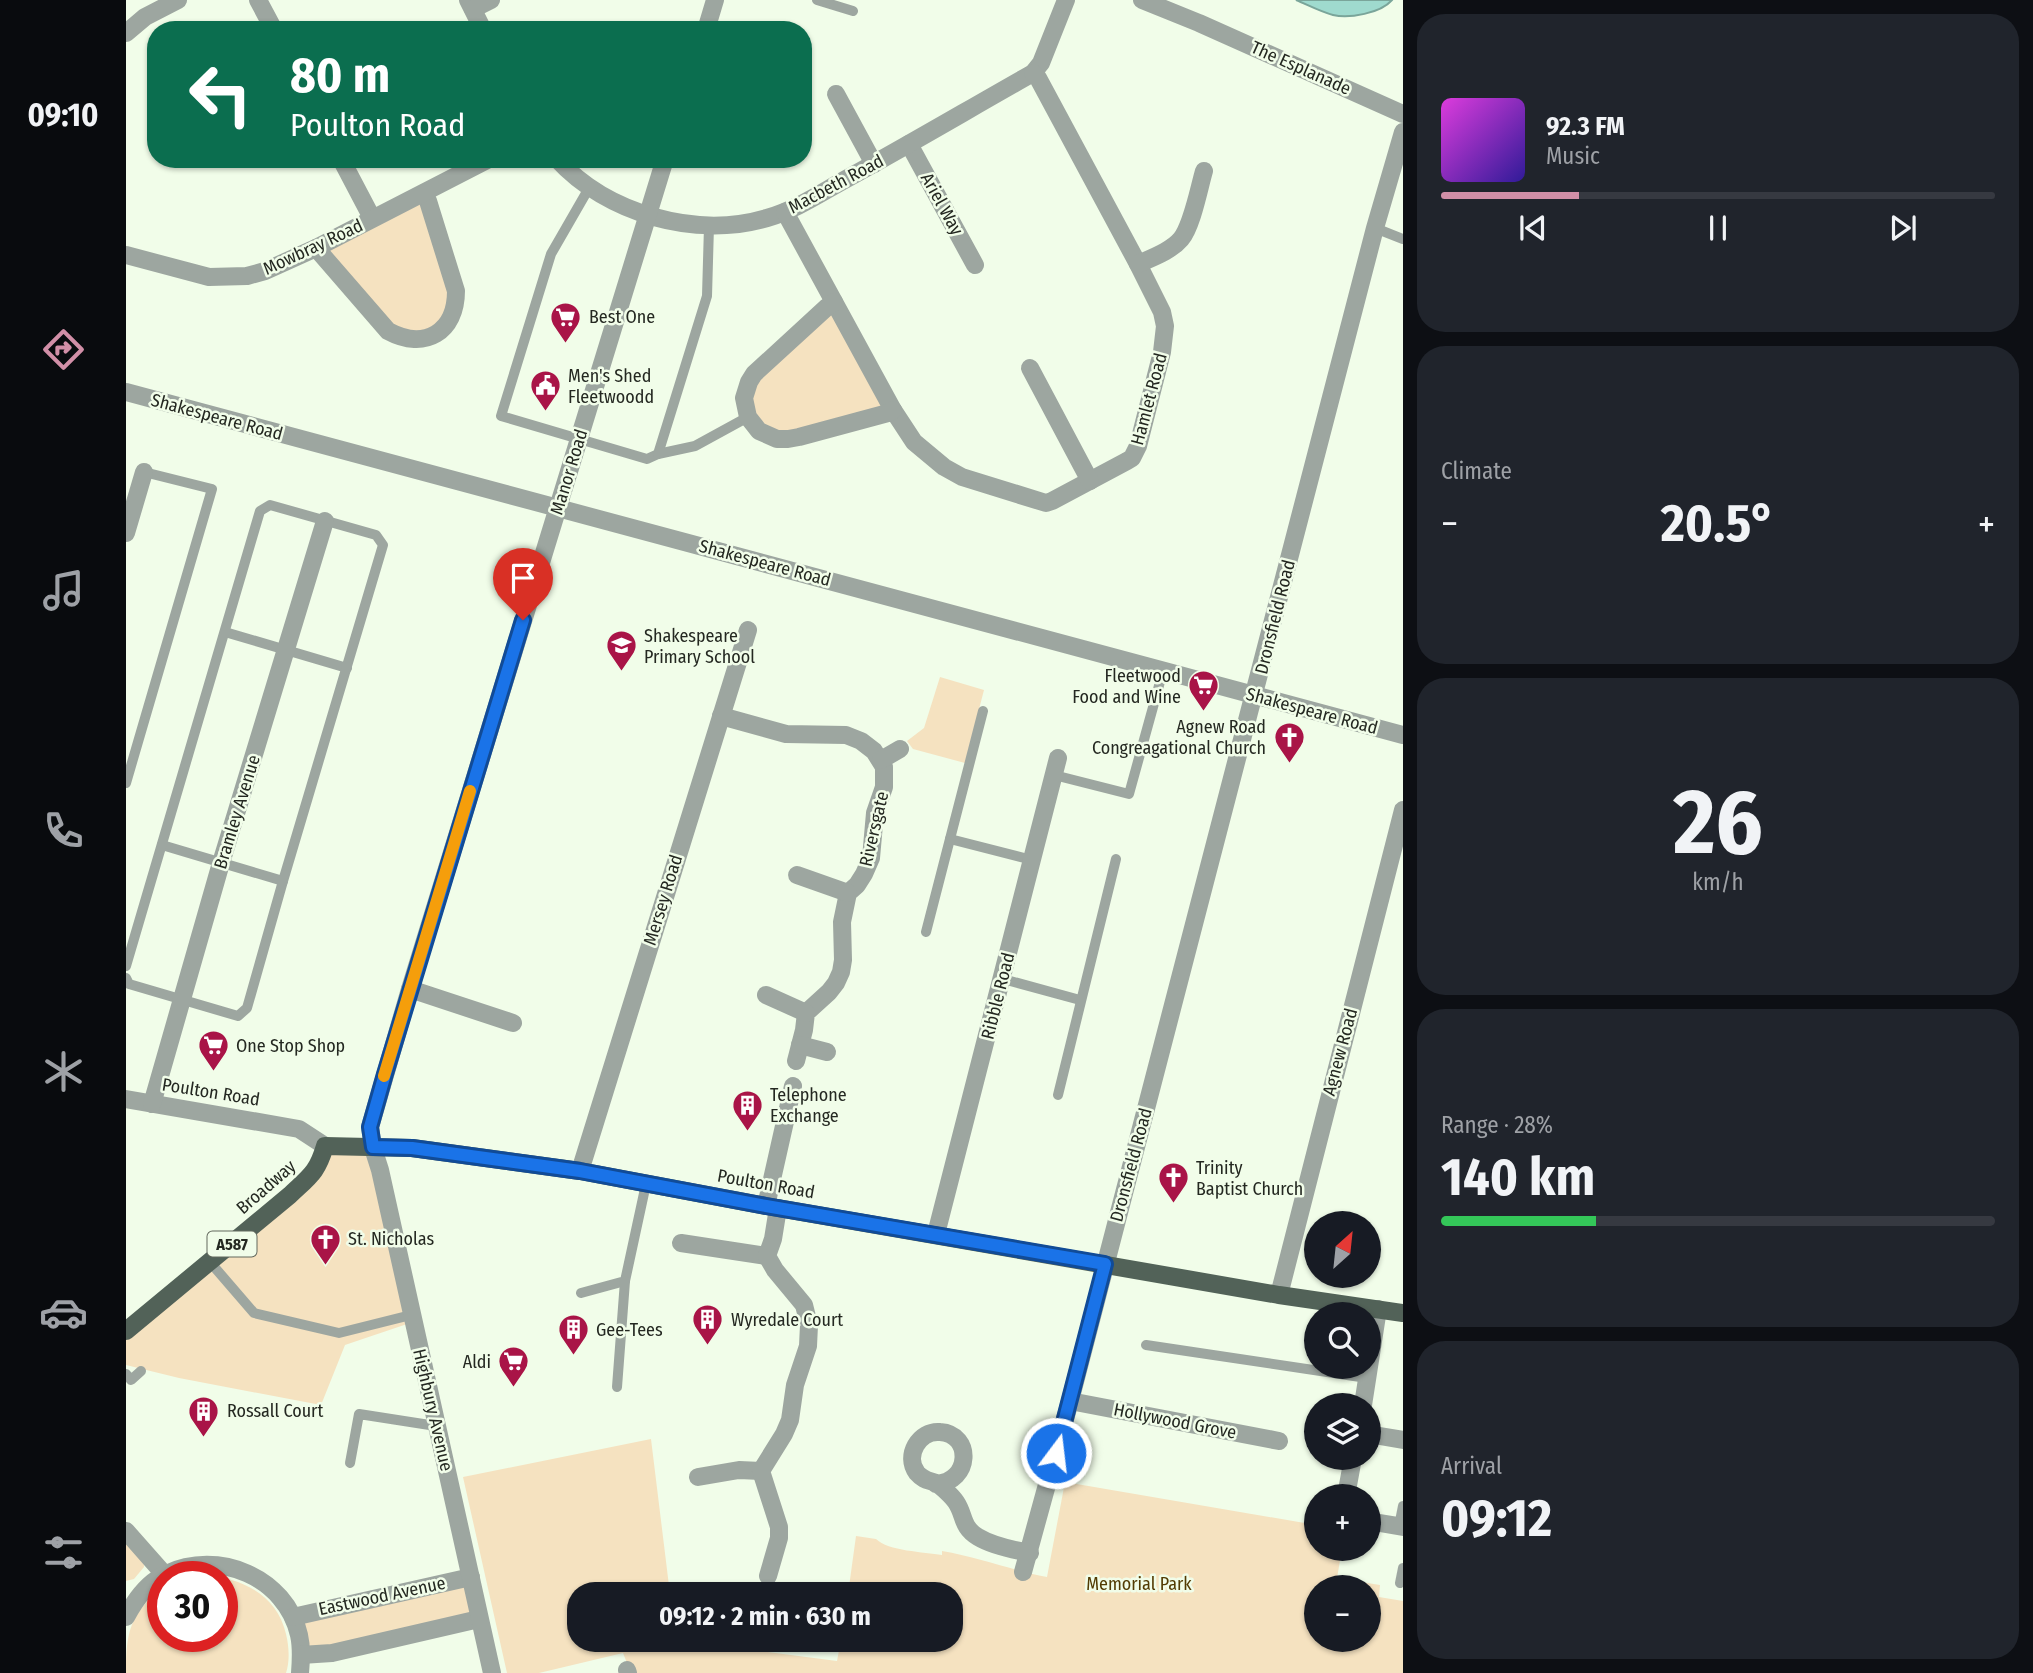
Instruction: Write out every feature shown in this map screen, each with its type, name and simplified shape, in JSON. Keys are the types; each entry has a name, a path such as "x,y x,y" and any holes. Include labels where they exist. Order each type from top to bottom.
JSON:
{"main road":[{"name":"Poulton Road","path":"324,1146 412,1148 580,1171 772,1207 1332,1302"},
{"name":"Broadway","path":"126,1331 315,1172 320,1164 324,1146"},
{"name":"Poulton Road","path":"1381,1309 1403,1313"}],"street":[{"path":"126,33 145,17 178,0"},
{"path":"258,0 269,21"},
{"path":"478,21 470,5 491,0"},
{"path":"709,21 715,0"},
{"path":"1033,73 1041,63 1066,0"},
{"name":"The Esplanade","path":"1143,0 1403,114"},
{"name":"Macbeth Road","path":"566,168 589,188 617,203 648,214 709,226 749,223 785,212 1033,73"},
{"name":"Hamlet Road","path":"785,212 893,410 914,442 944,467 962,477 1045,503 1127,461 1136,452 1162,352 1165,326 1162,313 1033,73"},
{"path":"836,94 873,164"},
{"name":"Dronsfield Road","path":"1023,1572 1255,695 1375,228 1403,132"},
{"name":"Ariel Way","path":"909,144 975,265"},
{"path":"346,168 372,218"},
{"name":"Mowbray Road","path":"126,255 209,277 229,277 265,271 316,248 472,168"},
{"name":"Manor Road","path":"373,1147 370,1127 410,989 663,168"},
{"path":"1138,264 1172,247 1181,239 1188,227 1204,171"},
{"path":"316,248 388,331 411,340 432,337 447,323 456,301 456,290 424,193"},
{"path":"834,302 754,374 744,398 748,417 759,431 777,439 788,439 893,410"},
{"path":"1030,368 1090,481"},
{"name":"Shakespeare Road","path":"126,392 1403,735"},
{"path":"126,533 144,472"},
{"name":"Bramley Avenue","path":"152,1104 221,863 325,521"},
{"name":"Mersey Road","path":"580,1171 748,630"},
{"path":"721,716 786,734 846,735 861,741 881,760 900,749"},
{"name":"Riversgate","path":"806,1013 829,992 841,972 842,922 848,893 857,885 871,858 875,813 884,787 884,767 881,760"},
{"name":"Ribble Road","path":"936,1234 1056,766"},
{"name":"Agnew Road","path":"1279,1294 1396,863 1403,810"},
{"path":"797,875 848,893"},
{"path":"410,989 513,1023"},
{"path":"766,995 806,1013 798,1053 827,1052"},
{"path":"768,1576 779,1538 779,1527 761,1471 790,1420 796,1385 808,1346 809,1325 804,1305 767,1256 773,1239 772,1207 793,1086"},
{"name":"Poulton Road","path":"126,1099 299,1129 324,1146"},
{"name":"Highbury Avenue","path":"373,1147 492,1673"},
{"path":"681,1242 767,1256"},
{"name":"Hollywood Grove","path":"1070,1401 1279,1441"},
{"path":"1381,1436 1403,1440"},
{"path":"698,1477 739,1470 761,1471"},
{"path":"936,1483 956,1502 963,1522 978,1537 1009,1549 1030,1553"},
{"path":"1381,1523 1401,1527"},
{"path":"126,1531 153,1561"},
{"path":"238,1569 247,1572 271,1588 293,1617 299,1635 301,1664 332,1653 479,1619"},
{"name":"Eastwood Avenue","path":"293,1617 471,1577"},
{"path":"129,1604 147,1587"}],"lane":[{"path":"817,0 853,11"},
{"path":"589,188 551,254 501,416 647,459 695,446 748,417"},
{"path":"658,454 707,296 709,226"},
{"path":"1375,228 1403,239"},
{"path":"126,783 212,489 144,472"},
{"path":"126,966 260,511 271,505 376,535 383,545 247,1008 238,1016 129,984 126,978"},
{"path":"225,632 346,668"},
{"path":"1056,766 1129,793 1163,671"},
{"path":"926,932 983,710"},
{"path":"126,739 138,742"},
{"path":"950,839 1032,860"},
{"path":"162,845 283,881"},
{"path":"1058,1095 1116,859"},
{"path":"1003,979 1080,1000"},
{"path":"617,1387 625,1282 646,1184"},
{"path":"210,1262 254,1313 340,1333 411,1315"},
{"path":"581,1293 625,1282"},
{"path":"1146,1345 1304,1369"},
{"path":"126,1374 131,1380 141,1371"},
{"path":"350,1463 359,1414 436,1426"},
{"path":"1401,1527 1403,1506"},
{"path":"1401,1583 1403,1568"}],"green space":[{"path":"424,193 450,270 448,323 398,337 320,254"},
{"path":"827,307 893,410 777,439 745,410 744,398"},
{"path":"940,677 984,690 965,763 913,749 907,741 924,728"},
{"path":"325,1146 373,1148 413,1322 345,1345 321,1405 126,1365 126,1331 290,1195"},
{"name":"Memorial Park","path":"651,1439 669,1582 567,1582 567,1652 768,1652 837,1661 839,1652 963,1652 963,1582 850,1582 856,1536 876,1539 889,1546 907,1550 942,1555 942,1551 1047,1577 1065,1482 1304,1523 1304,1561 1340,1561 1338,1575 1304,1575 1304,1652 1381,1652 1381,1597 1403,1601 1403,1673 631,1673 623,1653 539,1673 507,1673 463,1477"},
{"path":"126,1539 144,1559 144,1567 134,1579 126,1581"},
{"path":"471,1577 479,1619 301,1655 302,1613"},
{"path":"238,1582 243,1584 265,1598 281,1620 288,1648 286,1673 126,1673 129,1634 147,1602 147,1652 238,1652"}],"water":[{"path":"1296,0 1392,0 1373,12 1340,16 1328,14"}],"slow traffic":[{"path":"384,1076 470,791"}],"place":[{"name":"Best One","path":"566,344"},
{"name":"Men's Shed Fleetwoodd","path":"545,413"},
{"name":"Shakespeare Primary School","path":"621,673"},
{"name":"Fleetwood Food and Wine","path":"1204,713"},
{"name":"Agnew Road Congreagational Church","path":"1289,764"},
{"name":"One Stop Shop","path":"213,1073"},
{"name":"Telephone Exchange","path":"747,1132"},
{"name":"Trinity Baptist Church","path":"1173,1205"},
{"name":"St. Nicholas","path":"325,1266"},
{"name":"Wyredale Court","path":"708,1347"},
{"name":"Gee-Tees","path":"573,1357"},
{"name":"Aldi","path":"514,1389"},
{"name":"Rossall Court","path":"204,1438"}],"route":[{"path":"523,620 385,1074 370,1127 373,1147 412,1148 580,1171 663,1188 1105,1264 1056,1453"}]}
